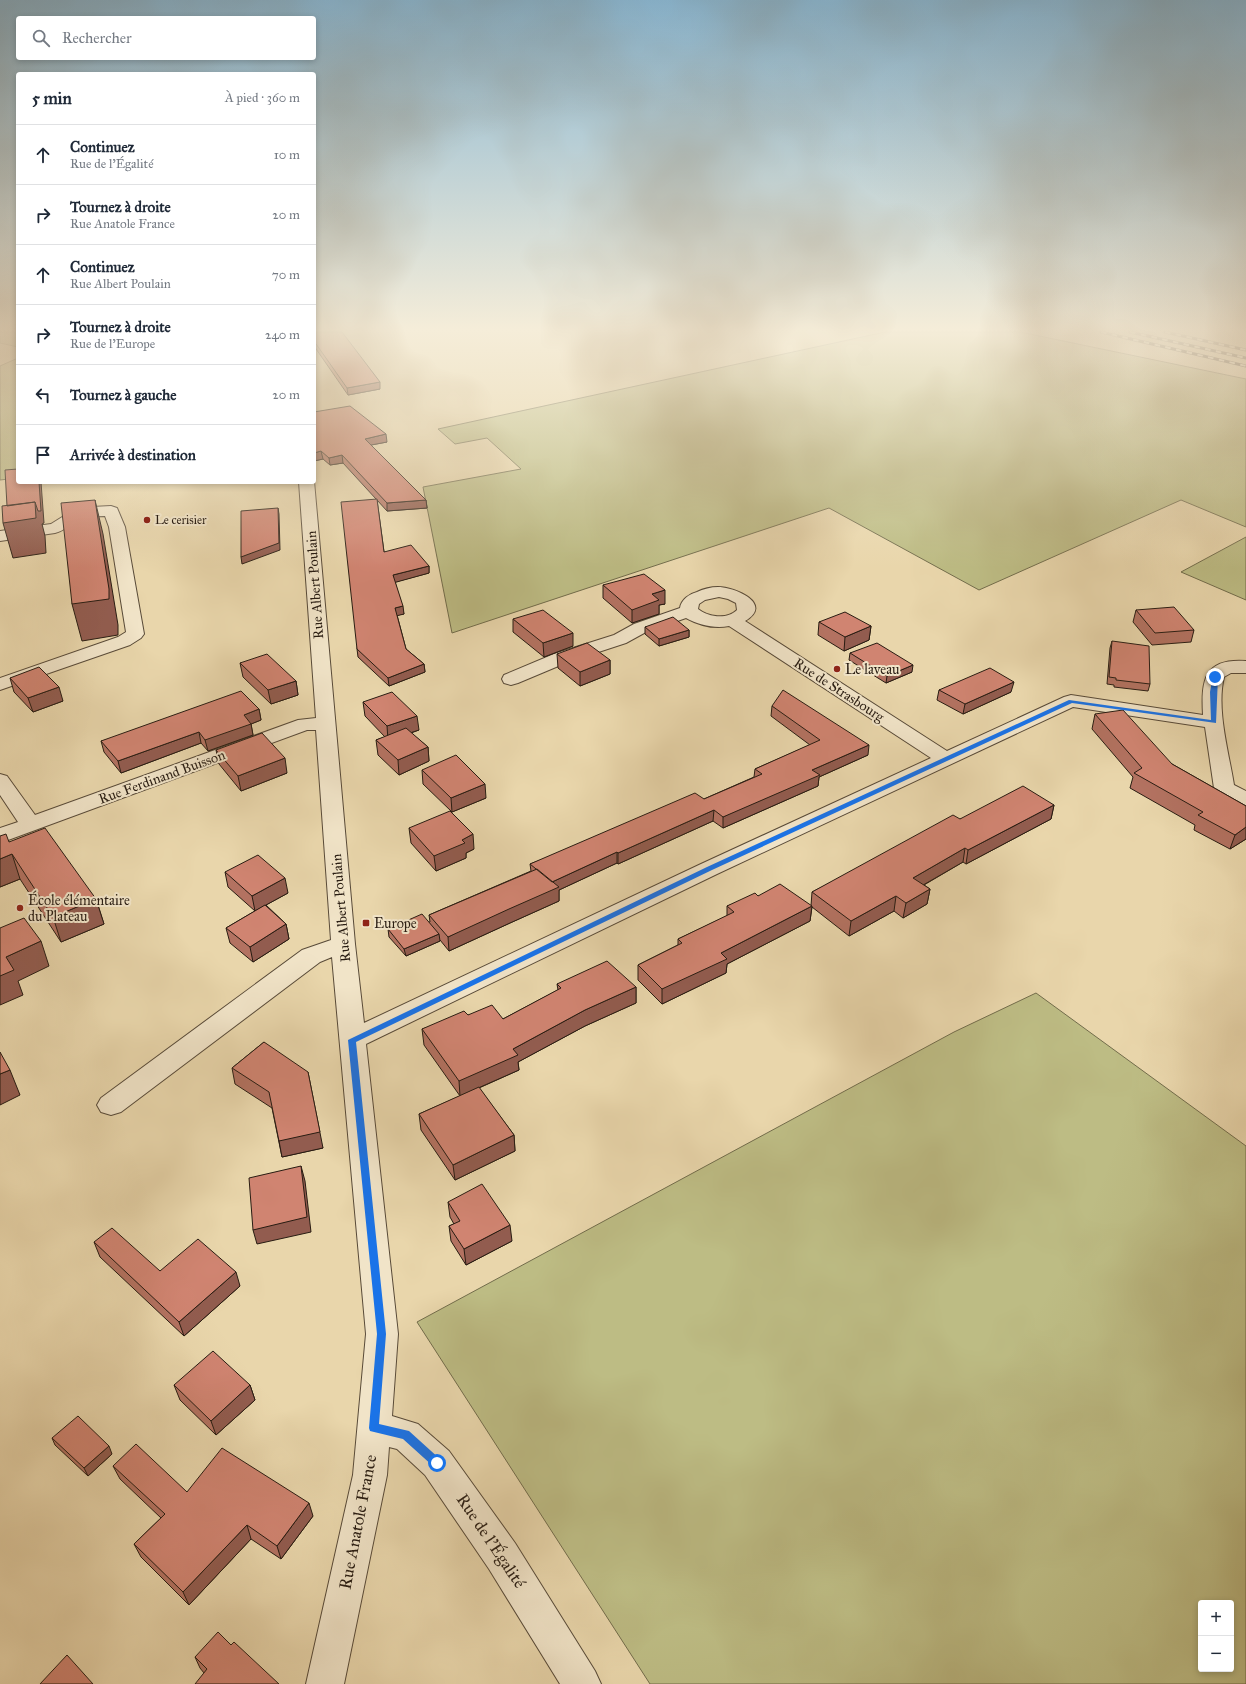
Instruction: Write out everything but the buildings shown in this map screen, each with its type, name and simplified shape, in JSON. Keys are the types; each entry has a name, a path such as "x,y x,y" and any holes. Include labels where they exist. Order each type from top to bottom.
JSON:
{"street":[{"name":"Rue Albert Poulain","path":"307,484 343,944 382,1334"},
{"path":"0,536 55,528 73,518 92,512 111,511 117,527 135,634 124,640 0,684"},
{"path":"709,593 728,593 743,600 747,604 748,609 740,618 732,620 712,621 703,619 690,612 688,607 694,598 709,593"},
{"path":"511,679 561,658 620,639 640,628 690,612"},
{"name":"Rue de Strasbourg","path":"732,620 946,759"},
{"path":"1246,667 1233,666 1222,670 1215,677 1213,692 1214,722 1224,788 1246,800"},
{"path":"352,1040 709,869 1071,702 1214,722"},
{"name":"Rue Ferdinand Buisson","path":"0,836 305,724 326,724"},
{"path":"0,780 31,825"},
{"path":"111,1105 311,956 343,944"},
{"name":"Rue Anatole France","path":"325,1684 370,1475 382,1334"},
{"name":"Rue de l'Égalité","path":"374,1428 406,1435 437,1463 506,1562 582,1684"}],"shaded area":[{"path":"0,411 16,411 16,478 0,480"},
{"path":"523,411 1246,411 1246,527 1181,500 979,590 829,508 452,633 423,487 521,469 487,438 455,444 438,429"},
{"path":"1246,537 1246,600 1181,572"},
{"path":"1036,993 1246,1146 1246,1684 650,1684 417,1322 954,1032"}],"place":[{"name":"Le cerisier","path":"147,520"},
{"name":"Le laveau","path":"837,669"},
{"name":"École élémentaire du Plateau","path":"20,908"},
{"name":"Europe","path":"366,923"}],"route":[{"path":"437,1463 406,1435 374,1428 382,1334 352,1040 709,869 1071,702 1214,722 1213,692 1215,677"}]}
